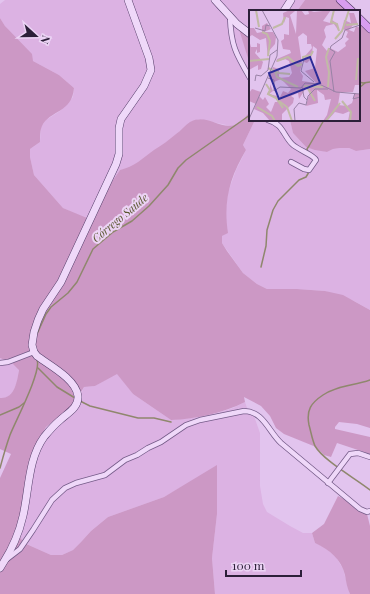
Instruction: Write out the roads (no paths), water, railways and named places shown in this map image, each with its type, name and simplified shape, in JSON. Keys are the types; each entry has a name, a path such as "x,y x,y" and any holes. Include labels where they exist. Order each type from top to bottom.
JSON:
{"main road":[{"path":"340,0 351,10"},
{"path":"360,19 370,29"}],"street":[{"path":"0,568 20,528 33,460 38,447 51,429 76,406 78,397 76,389 67,378 37,356 32,345 32,338 43,309 61,282 116,164 119,149 119,128 121,119 144,86 151,70 149,58 128,0"},
{"path":"215,0 237,24 249,33"},
{"path":"285,10 291,0"},
{"path":"230,17 233,45 249,76"},
{"path":"272,121 281,126 286,137 297,148 314,156 316,160 308,170 291,162"},
{"path":"0,363 8,362 34,352"},
{"path":"4,562 20,549 52,500 66,488 76,483 105,475 124,460 161,442 186,425 200,420 244,411 254,413 262,418 273,436 281,443 360,509 367,512 370,511"},
{"path":"328,483 350,454 358,453 370,457"}],"waterway":[{"name":"Córrego Saúde","path":"360,82 370,82"},
{"name":"Córrego Saúde","path":"360,87 365,83"},
{"name":"Córrego Saúde","path":"37,334 46,314 51,307 68,293 77,282 93,249 113,232 132,221 149,206 168,185 178,168 186,160 249,116"},
{"path":"308,152 307,149 323,121"},
{"path":"261,267 266,246 267,230 273,210 278,201 299,180 306,177 309,172"},
{"name":"Córrego Saúde","path":"0,468 10,435 36,375 37,360"},
{"path":"38,368 57,387 75,398"},
{"path":"370,380 340,387 329,392 319,398 310,407 308,415 313,441 319,452 325,458 370,490"},
{"path":"80,401 90,406 138,418 154,418 171,422"},
{"path":"0,415 19,407 24,403"}]}
